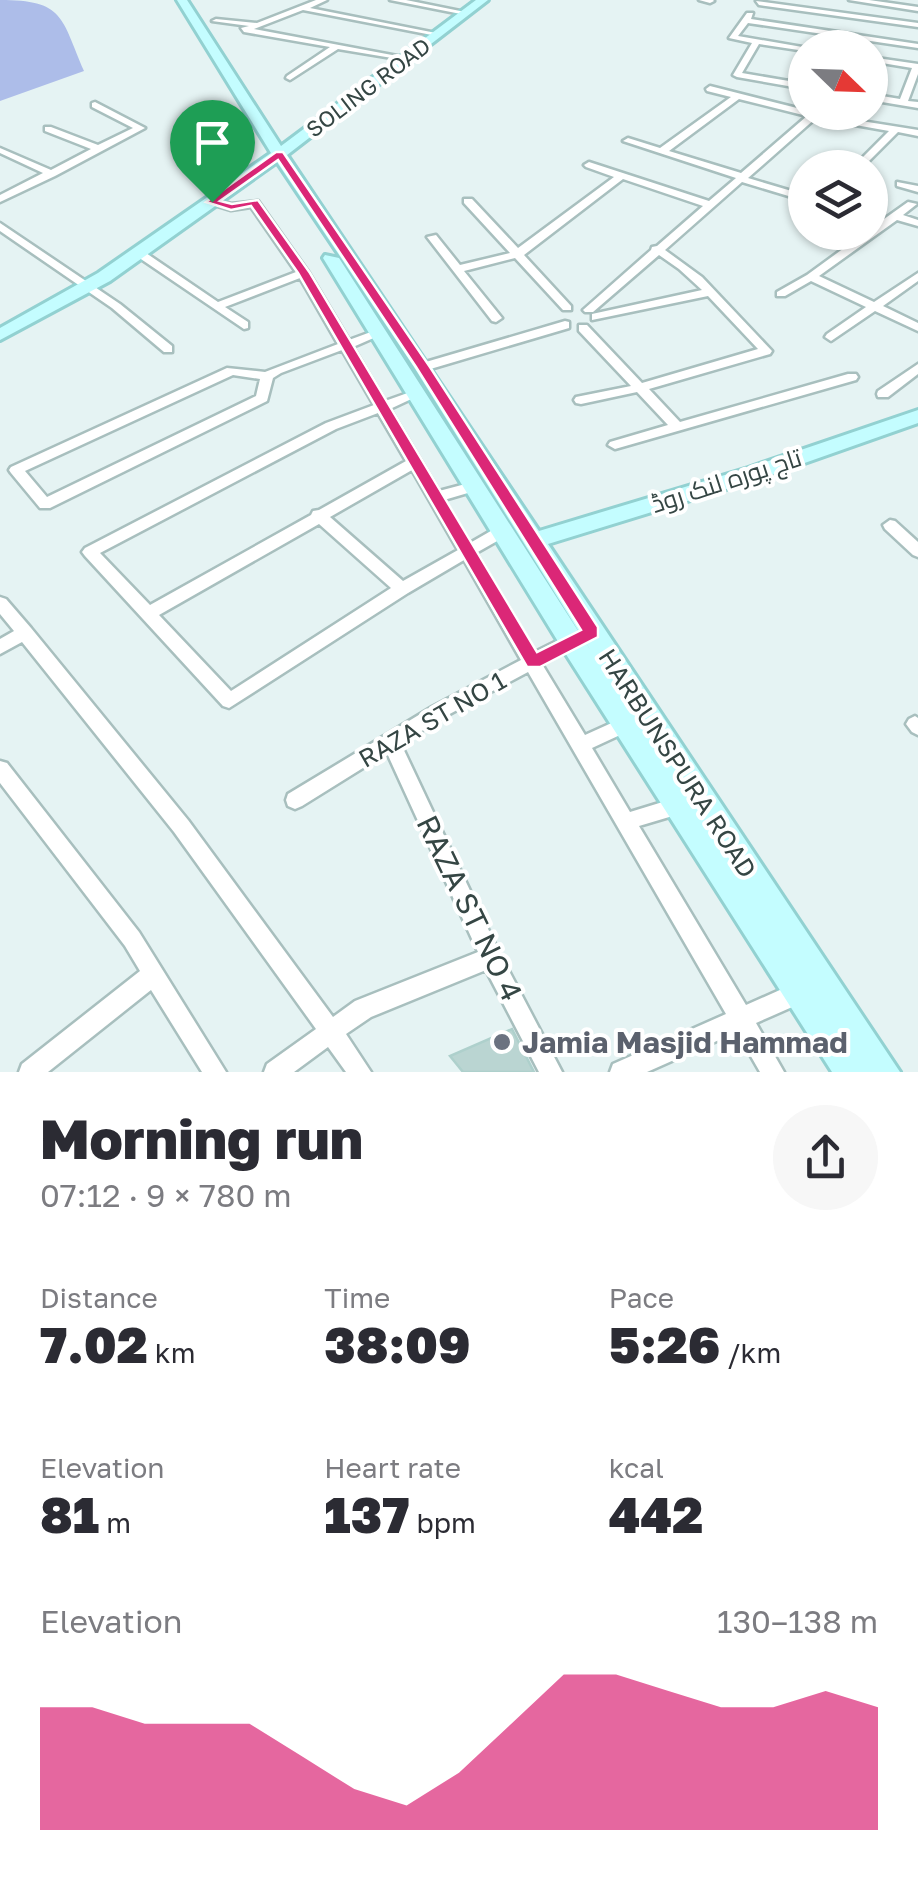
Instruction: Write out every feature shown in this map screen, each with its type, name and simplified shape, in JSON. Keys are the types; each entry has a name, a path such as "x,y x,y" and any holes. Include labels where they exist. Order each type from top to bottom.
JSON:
{"main road":[{"name":"SOLING ROAD","path":"0,334 88,288 275,158 483,0"},
{"name":"HARBUNSPURA ROAD","path":"182,1 502,532 581,636 882,1072"},
{"name":"HARBUNSPURA ROAD","path":"275,158 423,367 534,540 627,724 852,1072"},
{"name":"تاج پورہ لنک روڈ","path":"534,540 755,473 918,416"}],"street":[{"path":"322,0 244,30 404,58"},
{"path":"394,0 466,13"},
{"path":"853,0 918,9"},
{"path":"788,46 733,38 760,2 918,25"},
{"path":"300,8 437,34"},
{"path":"746,20 918,46"},
{"path":"216,21 258,25"},
{"path":"757,41 737,74 788,82"},
{"path":"290,78 337,46"},
{"path":"888,62 917,66 903,102"},
{"path":"710,89 788,109"},
{"path":"662,151 737,96"},
{"path":"888,99 918,105"},
{"path":"0,199 140,128 95,105"},
{"path":"888,128 918,134"},
{"path":"48,129 98,149"},
{"path":"874,150 896,129"},
{"path":"593,313 656,250 797,130"},
{"path":"628,141 788,193"},
{"path":"2,150 52,174"},
{"path":"589,166 710,205"},
{"path":"458,269 516,255 621,176"},
{"path":"900,184 918,189"},
{"path":"468,200 567,308 593,313 710,292"},
{"path":"212,202 231,207 254,202 304,273 773,1072"},
{"path":"781,294 912,204"},
{"path":"895,216 918,224"},
{"path":"0,226 145,327 168,349"},
{"path":"432,237 496,318"},
{"path":"580,400 638,388 766,350 710,292 666,253 656,250"},
{"path":"138,253 244,325"},
{"path":"218,306 304,273"},
{"path":"831,336 918,276"},
{"path":"811,277 918,328"},
{"path":"565,325 559,316 567,308"},
{"path":"423,367 565,325 583,328 596,322 593,313"},
{"path":"583,328 678,427"},
{"path":"267,376 262,398 44,504 16,470 231,371 267,376 379,333"},
{"path":"883,394 918,368"},
{"path":"614,444 852,377"},
{"path":"416,394 331,426 90,552 229,701 402,589 502,532"},
{"path":"148,614 414,463"},
{"path":"435,497 473,487"},
{"path":"318,515 402,589"},
{"path":"890,525 918,551"},
{"path":"0,602 180,826 360,1072"},
{"path":"0,647 25,634"},
{"name":"RAZA ST NO 1","path":"295,800 438,712 581,636"},
{"path":"583,744 627,724"},
{"name":"RAZA ST NO 4","path":"391,742 491,958 551,1072"},
{"path":"0,769 132,938 214,1072"},
{"path":"628,821 679,806"},
{"path":"275,1072 363,1008 491,958"},
{"path":"30,1072 154,974"},
{"path":"621,1072 800,992"}],"shaded area":[{"path":"0,0 49,8 64,25 84,71 0,101"}],"building":[{"name":"Jamia Masjid Hammad","path":"512,1029 534,1072 463,1072 450,1056"}],"place":[{"name":"Jamia Masjid Hammad","path":"502,1042"}],"route":[{"path":"279,154 423,367 592,632 534,662 343,345 304,273 254,202 231,207 212,202 279,154"}]}
